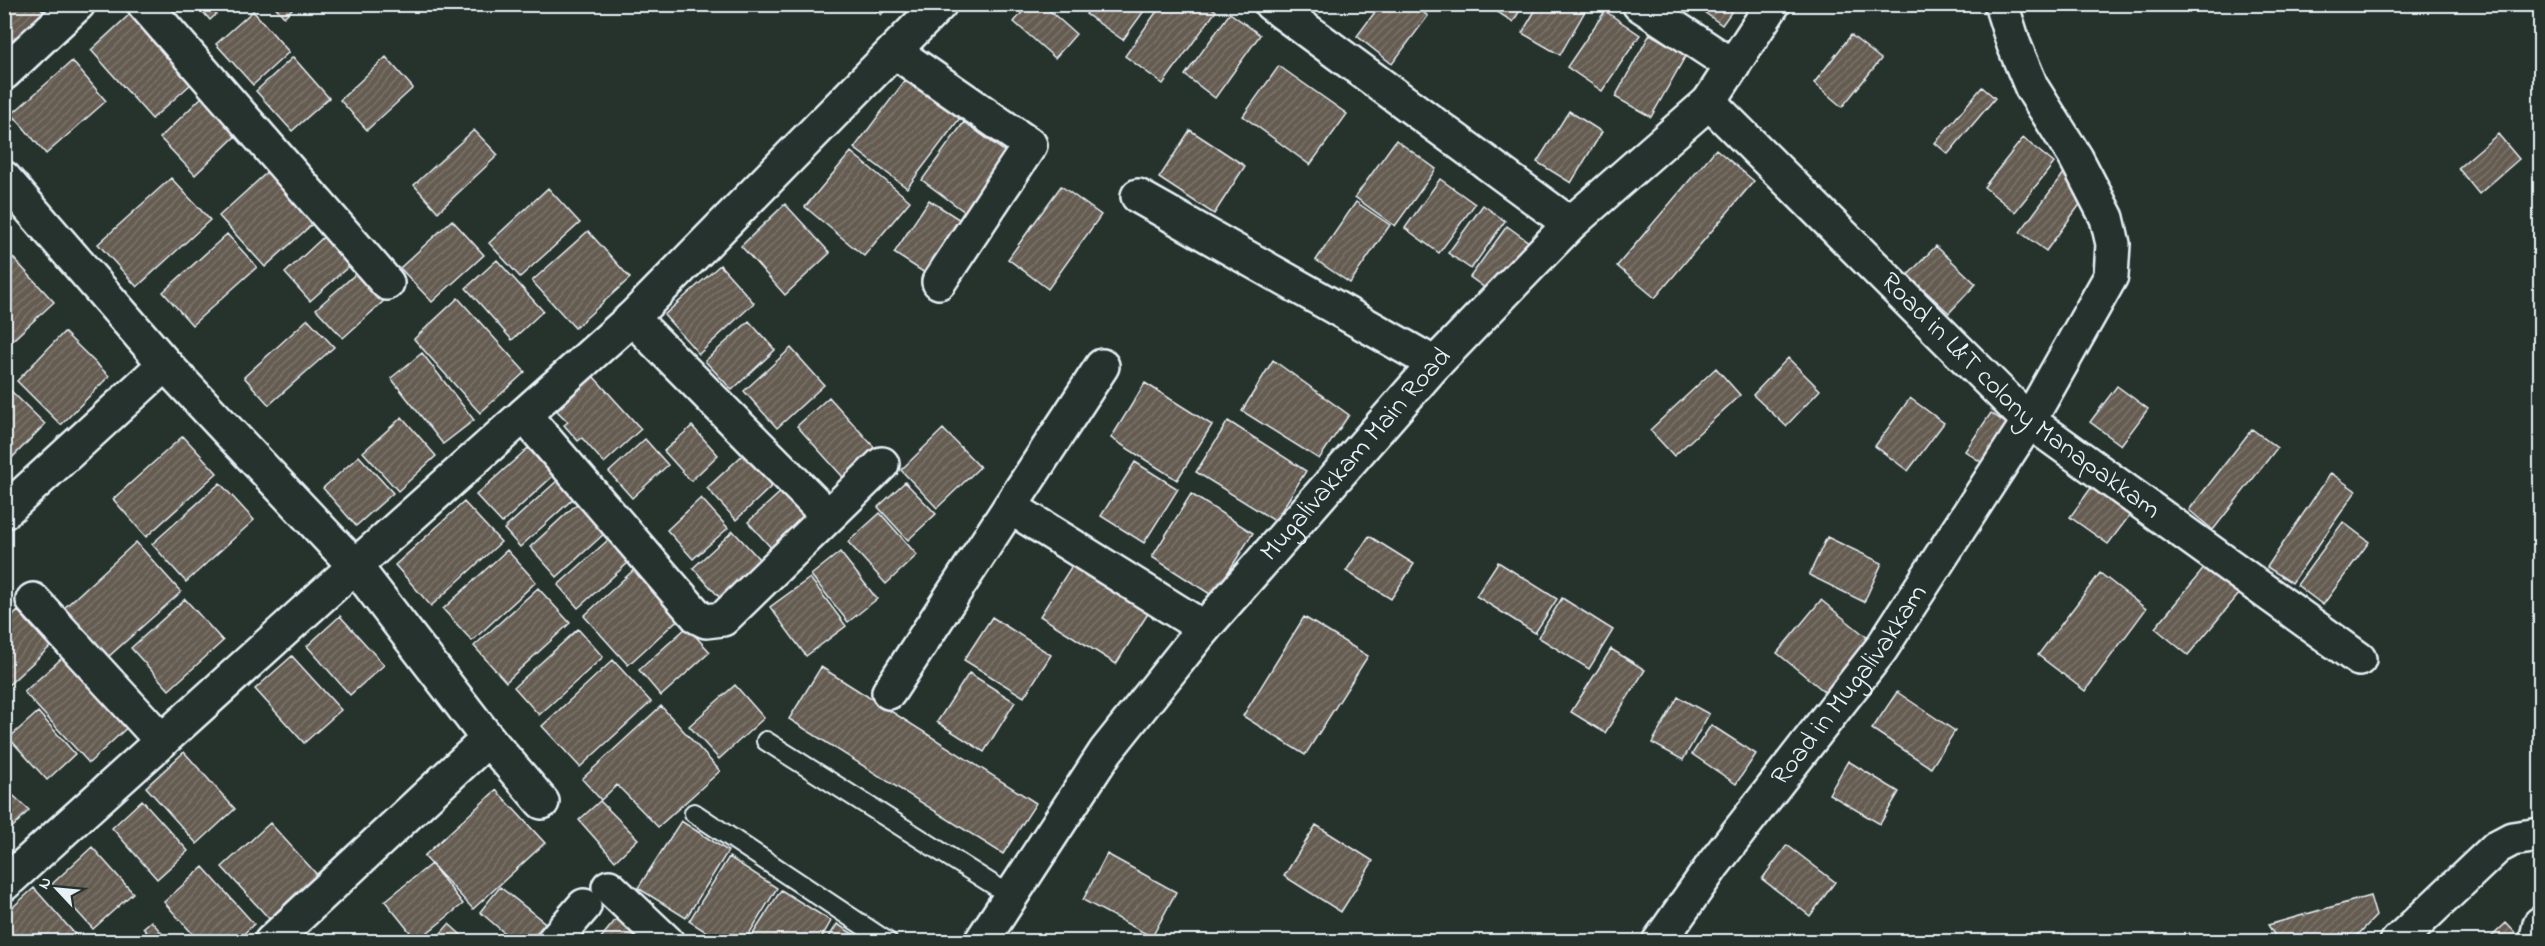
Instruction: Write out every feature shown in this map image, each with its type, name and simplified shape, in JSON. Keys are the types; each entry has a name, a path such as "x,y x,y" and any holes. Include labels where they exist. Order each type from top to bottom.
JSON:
{"street":[{"path":"4,73 78,4"},
{"path":"144,4 387,283"},
{"path":"4,884 632,318 940,4"},
{"path":"1271,4 1569,224"},
{"path":"1639,4 1733,66"},
{"name":"Mugalivakkam Main Road","path":"981,942 1106,751 1204,628 1436,364 1569,224 1709,102 1773,4"},
{"name":"Road in Mugalivakkam","path":"1659,942 1713,865 1881,648 2029,421 2111,276 2113,244 2107,218 2094,190 2032,88 2014,45 2001,4"},
{"path":"894,51 1030,145 939,282"},
{"name":"Road in L&T colony Manapakkam","path":"1709,102 2029,421 2359,659"},
{"path":"4,178 165,364 355,566 488,739 542,802"},
{"path":"1138,196 1436,364"},
{"path":"632,318 828,516"},
{"path":"4,512 165,364"},
{"path":"889,692 1102,366"},
{"path":"524,415 698,617 706,621 723,619 882,464"},
{"path":"1010,507 1204,628"},
{"path":"33,600 162,741"},
{"path":"271,942 488,739"},
{"path":"2397,942 2497,848 2526,837"},
{"path":"553,942 596,896 667,942"},
{"path":"2536,942 2541,924"}],"lane":[{"path":"766,741 1011,896"},
{"path":"694,813 888,942"}],"building":[{"path":"4,4 37,4 49,17 4,59"},
{"path":"196,4 227,4 210,20"},
{"path":"273,4 297,4 284,17"},
{"path":"869,4 890,4 881,15"},
{"path":"1029,4 1042,4 1076,34 1055,58 1014,22"},
{"path":"1093,4 1149,4 1123,40 1086,14"},
{"path":"1162,4 1207,4 1216,11 1163,84 1125,56"},
{"path":"1381,4 1412,4 1428,16 1392,64 1357,36"},
{"path":"1485,4 1524,4 1513,22"},
{"path":"1539,4 1589,4 1560,55 1522,33"},
{"path":"1693,4 1737,4 1722,25"},
{"path":"253,11 289,52 253,85 216,44"},
{"path":"1605,11 1640,35 1602,91 1567,67"},
{"path":"1230,13 1260,35 1215,98 1185,75"},
{"path":"130,14 191,84 152,119 91,50"},
{"path":"1650,34 1686,55 1651,117 1615,97"},
{"path":"1851,35 1881,59 1842,107 1814,83"},
{"path":"293,57 329,98 292,131 256,91"},
{"path":"386,57 413,88 367,130 340,100"},
{"path":"72,61 106,101 46,154 12,114"},
{"path":"1279,66 1347,114 1310,165 1243,116"},
{"path":"913,70 966,110 907,188 854,148"},
{"path":"1982,87 1995,98 1948,154 1935,143"},
{"path":"208,91 244,128 195,175 160,138"},
{"path":"1569,111 1602,132 1571,183 1537,162"},
{"path":"964,122 1016,160 973,218 922,180"},
{"path":"474,130 498,155 438,212 414,185"},
{"path":"1190,130 1245,166 1214,214 1159,178"},
{"path":"2498,134 2519,159 2479,194 2458,168"},
{"path":"2023,138 2054,163 2015,212 1984,187"},
{"path":"1396,140 1436,169 1395,226 1355,197"},
{"path":"1716,149 1754,181 1655,298 1617,266"},
{"path":"851,152 910,201 864,256 805,207"},
{"path":"274,166 320,217 265,267 219,216"},
{"path":"2067,169 2092,188 2046,251 2020,232"},
{"path":"171,178 210,220 137,287 98,244"},
{"path":"1440,179 1475,204 1439,253 1405,228"},
{"path":"1061,186 1101,215 1048,289 1008,259"},
{"path":"548,188 580,223 520,277 489,243"},
{"path":"929,200 965,223 931,277 894,253"},
{"path":"1356,202 1390,225 1350,283 1316,260"},
{"path":"785,204 830,253 785,295 741,246"},
{"path":"1483,205 1505,221 1471,269 1448,253"},
{"path":"452,220 484,255 432,302 400,268"},
{"path":"1507,226 1533,245 1496,296 1470,277"},
{"path":"332,229 358,258 310,301 285,273"},
{"path":"588,231 630,278 575,328 532,281"},
{"path":"227,234 257,267 192,325 163,292"},
{"path":"1936,246 1976,284 1949,313 1908,275"},
{"path":"4,248 54,302 4,348"},
{"path":"497,260 543,311 512,340 466,288"},
{"path":"720,265 754,303 699,354 664,315"},
{"path":"360,270 386,299 343,338 316,309"},
{"path":"458,298 525,372 480,413 414,339"},
{"path":"308,319 334,347 269,405 244,377"},
{"path":"749,321 775,350 732,390 705,361"},
{"path":"64,332 109,376 61,425 17,381"},
{"path":"791,348 824,385 777,428 744,391"},
{"path":"422,353 474,420 443,444 391,378"},
{"path":"1788,358 1820,390 1786,426 1753,395"},
{"path":"1273,360 1349,415 1319,459 1242,411"},
{"path":"1716,368 1740,395 1674,456 1650,430"},
{"path":"593,376 641,429 604,463 582,438 578,441 564,425 568,422 557,411"},
{"path":"1145,383 1212,425 1177,480 1111,438"},
{"path":"2117,386 2148,409 2121,445 2090,422"},
{"path":"8,388 45,424 8,462 4,459 4,391"},
{"path":"829,397 883,457 851,486 797,426"},
{"path":"1910,398 1944,423 1908,471 1875,446"},
{"path":"1991,413 2017,431 1991,469 1965,451"},
{"path":"402,417 436,456 398,491 363,452"},
{"path":"1228,421 1306,471 1275,521 1196,472"},
{"path":"692,426 718,455 691,481 664,451"},
{"path":"943,429 980,467 937,508 901,470"},
{"path":"2252,429 2277,448 2213,530 2189,510"},
{"path":"183,436 217,473 146,537 113,499"},
{"path":"645,439 668,465 632,498 609,472"},
{"path":"528,448 553,476 502,523 476,495"},
{"path":"749,449 778,480 736,520 707,488"},
{"path":"359,456 393,493 356,526 323,488"},
{"path":"1135,462 1178,489 1144,543 1101,516"},
{"path":"2331,473 2356,491 2292,583 2267,567"},
{"path":"559,479 575,497 520,547 504,529"},
{"path":"905,482 936,514 908,540 878,507"},
{"path":"220,483 254,520 186,582 152,544"},
{"path":"2091,488 2130,515 2108,544 2070,517"},
{"path":"784,489 810,517 773,550 748,522"},
{"path":"1191,494 1253,533 1213,596 1152,557"},
{"path":"701,498 728,528 693,559 667,530"},
{"path":"464,502 501,542 431,606 395,565"},
{"path":"579,502 606,532 557,577 530,547"},
{"path":"880,513 917,555 886,584 848,542"},
{"path":"2343,522 2369,542 2323,605 2297,585"},
{"path":"733,531 761,561 720,598 693,568"},
{"path":"617,532 638,554 578,608 558,585"},
{"path":"1369,536 1414,564 1391,599 1346,571"},
{"path":"1827,537 1882,563 1864,602 1809,575"},
{"path":"136,542 181,592 107,658 63,609"},
{"path":"507,550 536,582 472,641 443,609"},
{"path":"840,552 877,599 848,622 811,575"},
{"path":"1498,562 1557,599 1535,633 1476,596"},
{"path":"640,564 685,613 628,665 584,616"},
{"path":"1073,564 1149,612 1116,664 1040,616"},
{"path":"2206,566 2239,594 2188,655 2155,628"},
{"path":"2100,573 2146,609 2085,691 2038,655"},
{"path":"810,578 846,626 806,656 770,607"},
{"path":"538,588 570,623 506,682 474,646"},
{"path":"1562,598 1613,630 1589,669 1538,637"},
{"path":"185,599 223,641 169,690 131,648"},
{"path":"1821,600 1879,647 1836,701 1777,653"},
{"path":"18,611 50,647 4,689 4,624"},
{"path":"340,616 384,665 350,695 307,646"},
{"path":"992,617 1051,655 1024,697 964,660"},
{"path":"1304,617 1368,656 1305,755 1243,716"},
{"path":"687,627 710,652 661,696 639,670"},
{"path":"578,629 603,657 539,715 514,687"},
{"path":"1611,649 1645,670 1605,733 1571,712"},
{"path":"71,650 134,721 89,763 24,692"},
{"path":"292,656 341,710 304,743 255,689"},
{"path":"613,660 651,702 580,767 542,726"},
{"path":"821,667 1036,803 1003,854 789,719"},
{"path":"969,673 1015,702 984,752 937,722"},
{"path":"735,685 764,718 719,759 689,726"},
{"path":"1897,692 1955,731 1931,768 1872,729"},
{"path":"1678,697 1709,714 1683,760 1652,743"},
{"path":"661,706 720,771 658,827 617,785 601,800 582,779"},
{"path":"38,712 75,754 47,780 9,738"},
{"path":"1711,725 1756,754 1736,784 1692,754"},
{"path":"184,752 235,809 197,844 146,787"},
{"path":"1848,761 1899,792 1880,824 1829,794"},
{"path":"4,787 29,810 10,830 4,825"},
{"path":"496,790 545,843 473,909 424,856"},
{"path":"142,800 188,851 157,879 112,828"},
{"path":"600,801 638,839 615,861 579,820"},
{"path":"681,821 728,851 686,918 638,888"},
{"path":"270,823 321,879 273,923 222,867"},
{"path":"1316,825 1373,861 1341,912 1284,876"},
{"path":"1787,845 1835,882 1810,916 1762,879"},
{"path":"92,847 133,893 93,929 52,884"},
{"path":"1107,854 1176,892 1152,937 1083,900"},
{"path":"729,857 777,888 744,942 722,942 689,921"},
{"path":"431,864 463,904 417,941 385,901"},
{"path":"203,867 254,924 235,942 200,942 164,902"},
{"path":"500,887 549,926 537,942 515,942 480,912"},
{"path":"34,888 82,942 4,942 4,915"},
{"path":"781,890 831,921 819,942 748,942"},
{"path":"2370,896 2376,916 2351,942 2279,942 2268,925"},
{"path":"622,912 656,942 600,942 599,940"},
{"path":"151,921 170,942 143,942 150,936 143,928"},
{"path":"2506,923 2524,942 2486,942"},
{"path":"449,924 469,942 433,942"},
{"path":"837,924 866,942 826,942"}]}
